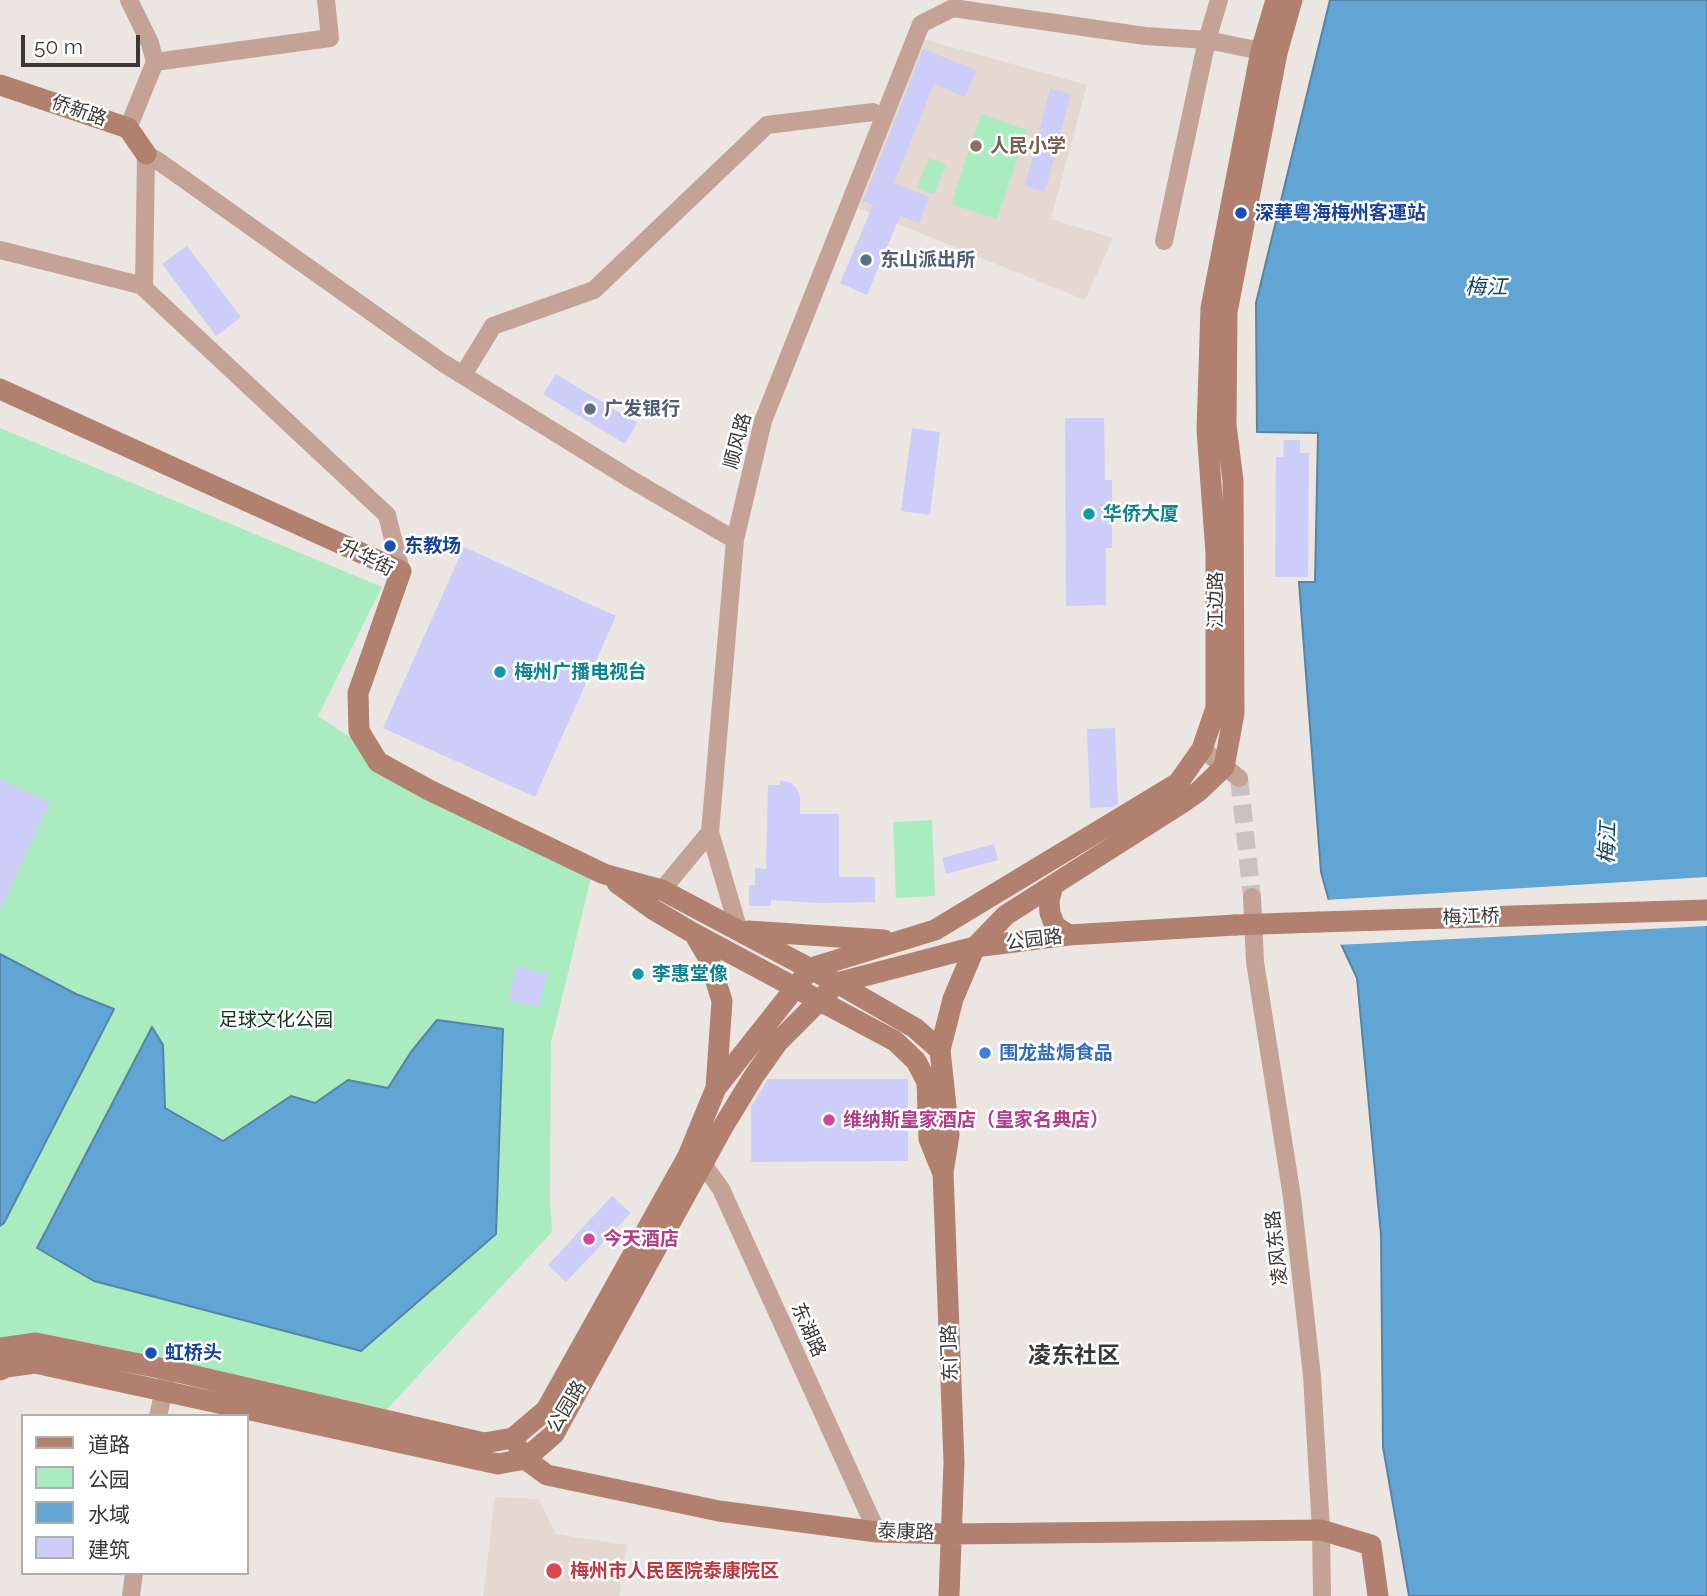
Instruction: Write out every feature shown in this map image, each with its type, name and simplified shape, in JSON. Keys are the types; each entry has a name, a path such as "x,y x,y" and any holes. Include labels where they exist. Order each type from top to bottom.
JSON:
{"main road":[{"name":"江边路","path":"811,968 935,930 1178,783 1202,749 1216,708 1216,553 1207,430 1211,308 1261,51 1276,0"},
{"name":"江边路","path":"1231,772 1234,713 1233,481 1226,425 1227,312 1277,53 1292,0"},
{"name":"侨新路","path":"0,85 128,128 146,154"},
{"name":"升华街","path":"0,389 401,571 358,693 359,731 378,762 429,790 604,874 654,910 693,933 819,1000"},
{"path":"975,947 1006,915 1231,772"},
{"name":"升华街","path":"604,874 662,890 837,983"},
{"path":"1053,885 1049,901 1050,913 1055,926 1069,935"},
{"name":"梅江桥","path":"1235,925 1707,910"},
{"name":"公园路","path":"513,1438 546,1410 696,1160 778,1042 837,983 975,947 1069,935 1235,925"},
{"path":"739,931 897,941"},
{"path":"693,933 709,959 722,1001 716,1088"},
{"name":"东门路","path":"948,1596 954,1462 943,1172 948,1135 940,1050 953,999 975,947"},
{"name":"公园路","path":"525,1460 554,1434 696,1160 716,1088 811,968"},
{"path":"837,983 915,1028 940,1050"},
{"name":"东门路","path":"819,1000 895,1041 916,1061 927,1082 929,1139 943,1172"},
{"path":"0,1348 36,1343 169,1370 484,1443 513,1438 525,1460 498,1464 36,1363 0,1370"},
{"name":"泰康路","path":"525,1460 547,1475 719,1511 877,1532 951,1534 1321,1530 1371,1545 1378,1596"}],"street":[{"path":"128,128 155,62 150,43 129,0"},
{"path":"155,62 330,38 326,0"},
{"path":"1164,242 1207,40 1219,0"},
{"name":"顺风路","path":"739,931 710,832 735,540 763,421 921,24 953,8 1145,36 1207,40 1261,51"},
{"path":"463,375 493,326 594,290 767,125 873,112"},
{"path":"401,571 387,515 144,288 146,154 463,375 632,480 735,540"},
{"path":"0,250 144,286"},
{"path":"1202,749 1231,772"},
{"path":"662,890 710,832"},
{"name":"凌风东路","path":"1252,897 1255,962 1292,1197 1312,1376 1322,1596"},
{"name":"东湖路","path":"696,1160 721,1189 877,1532"},
{"path":"158,1414 169,1370"},
{"path":"131,1596 134,1575"}],"shaded area":[{"name":"人民小学","path":"923,39 1087,85 1051,219 1113,238 1085,300 858,208"},
{"name":"梅州市人民医院泰康院区","path":"495,1497 539,1499 556,1534 627,1545 619,1596 483,1596"}],"green space":[{"path":"981,114 1027,130 997,219 951,204"},
{"path":"929,158 946,165 934,194 917,187"},
{"name":"足球文化公园","path":"0,428 382,587 318,716 416,780 593,869 551,1043 552,1232 374,1423 0,1345"},
{"path":"932,820 935,896 896,898 893,822"}],"water":[{"name":"梅江","path":"1330,0 1707,0 1707,1596 1409,1596 1383,1447 1381,1235 1357,978 1341,944 1321,872 1299,582 1315,582 1318,433 1257,432 1256,303"},
{"path":"0,954 76,994 114,1009 4,1223 0,1226"},
{"path":"437,1020 503,1029 496,1234 361,1351 94,1281 37,1248 152,1027 163,1045 165,1108 223,1141 291,1096 315,1103 348,1080 388,1088 411,1052"}],"pier":[{"path":"1707,877 1707,926 1337,945 1325,900"}],"building":[{"path":"923,49 976,70 965,97 934,84 894,183 929,197 919,223 900,216 867,295 840,283 873,205 863,201"},
{"path":"1050,88 1071,94 1045,192 1025,186"},
{"path":"187,246 241,317 216,336 162,264"},
{"name":"广发银行","path":"556,374 637,423 625,444 543,394"},
{"name":"华侨大厦","path":"1065,418 1104,418 1105,480 1112,480 1112,548 1106,548 1106,605 1066,606"},
{"path":"912,428 940,432 930,515 901,511"},
{"path":"1284,440 1300,440 1300,453 1309,453 1308,577 1275,577 1276,457 1283,457"},
{"name":"梅州广播电视台","path":"464,547 616,616 535,797 383,728"},
{"path":"1115,728 1118,804 1113,807 1090,808 1087,729"},
{"path":"0,779 50,802 0,910"},
{"path":"780,780 791,783 797,789 800,814 839,814 839,877 875,877 875,902 771,900 771,906 749,906 749,885 755,885 755,868 766,869 768,785 780,785"},
{"path":"994,844 998,860 946,874 942,858"},
{"path":"516,966 547,974 539,1007 508,1000"},
{"name":"维纳斯皇家酒店（皇家名典店）","path":"768,1079 908,1079 908,1161 751,1162 751,1107"},
{"name":"今天酒店","path":"612,1196 631,1213 566,1282 548,1265"}],"tunnel":[{"path":"1239,778 1252,897"}],"place":[{"name":"人民小学","path":"976,146"},
{"name":"深華粵海梅州客運站","path":"1241,213"},
{"name":"东山派出所","path":"866,260"},
{"name":"广发银行","path":"590,409"},
{"name":"华侨大厦","path":"1089,514"},
{"name":"东教场","path":"390,546"},
{"name":"梅州广播电视台","path":"500,672"},
{"name":"李惠堂像","path":"638,974"},
{"name":"围龙盐焗食品","path":"985,1053"},
{"name":"维纳斯皇家酒店（皇家名典店）","path":"829,1120"},
{"name":"今天酒店","path":"589,1239"},
{"name":"虹桥头","path":"151,1353"},
{"name":"梅州市人民医院泰康院区","path":"554,1571"}],"district":[{"name":"凌东社区","path":"1074,1356"}]}
